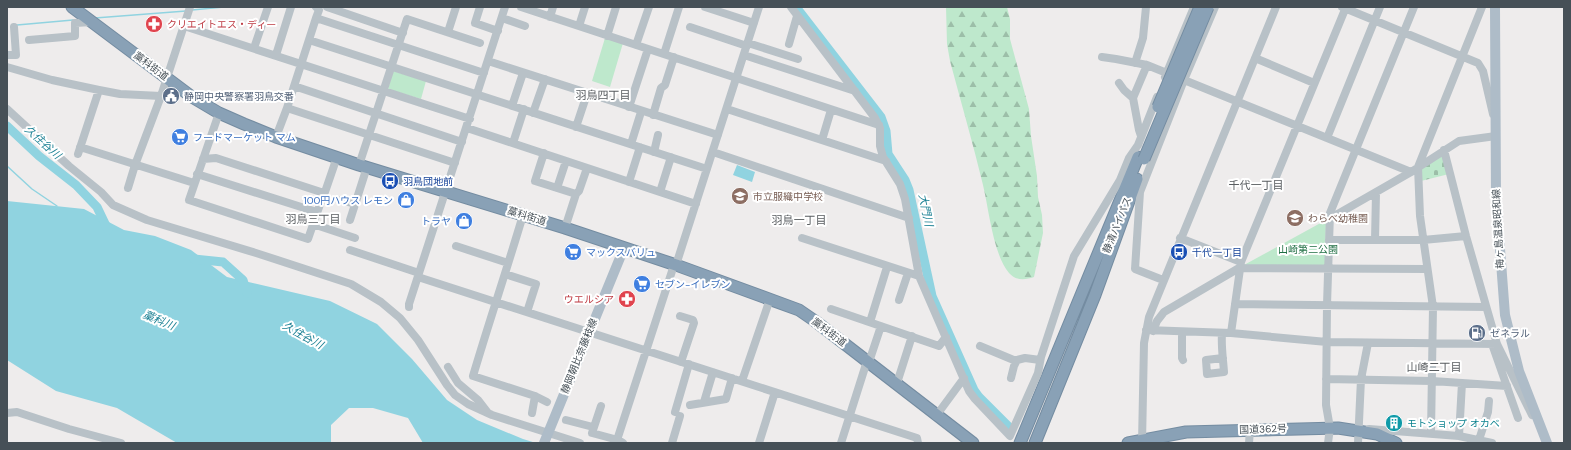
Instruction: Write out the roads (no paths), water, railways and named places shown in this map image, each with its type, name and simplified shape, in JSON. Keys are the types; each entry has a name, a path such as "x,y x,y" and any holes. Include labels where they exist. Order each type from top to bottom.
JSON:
{"highway":[{"name":"藁科街道","path":"72,7 192,97 219,113 276,137 363,166 565,228 770,299 804,314 897,383 936,416 973,443"},
{"name":"静清バイパス","path":"1020,443 1041,400 1141,158 1200,7"},
{"name":"静清バイパス","path":"1028,443 1041,400 1126,186 1141,158 1208,7"},
{"path":"1035,443 1095,295 1141,158"},
{"path":"1012,439 1117,200 1126,186"},
{"name":"国道362号","path":"1128,443 1147,441 1186,432 1330,428 1358,430 1377,434 1396,443"}],"main road":[{"name":"梅ヶ島温泉昭和線","path":"1495,7 1496,196 1505,315 1519,371 1547,443"},
{"name":"静岡朝比奈藤枝線","path":"546,437 588,332 624,248"}],"street":[{"path":"128,188 161,96 190,7"},
{"path":"254,48 268,7"},
{"path":"276,55 291,7"},
{"path":"448,32 456,7"},
{"path":"480,7 475,23 498,31"},
{"path":"409,307 505,7"},
{"path":"520,7 879,125"},
{"path":"550,17 553,7"},
{"path":"579,26 585,7"},
{"path":"607,36 616,7"},
{"path":"636,45 649,7"},
{"path":"664,54 679,7"},
{"path":"705,7 754,23"},
{"path":"601,406 592,433 620,442 646,350 708,169 759,7"},
{"path":"791,7 872,112 879,125 881,152 903,191 919,276 969,391 975,400 1012,439"},
{"path":"1135,62 1143,38 1146,7"},
{"path":"1012,439 1016,424 1038,373 1040,360 1074,256 1120,180 1129,158 1141,136 1194,7"},
{"path":"1163,280 1135,269 1140,192 1184,80 1215,7"},
{"path":"1149,330 1149,317 1163,280 1276,7"},
{"path":"1231,333 1240,265 1344,7 1478,63 1481,66 1496,124"},
{"path":"1327,138 1380,7"},
{"path":"1328,443 1330,428 1326,405 1326,379 1330,213 1414,7"},
{"path":"1431,433 1433,306 1414,169 1463,56 1482,7"},
{"path":"320,10 403,33"},
{"path":"276,137 320,10"},
{"path":"320,10 398,45 484,73"},
{"path":"789,44 798,16"},
{"path":"502,18 525,26"},
{"path":"350,220 355,204 369,135 390,67 407,19 480,43"},
{"path":"29,40 76,36 75,23 92,22"},
{"path":"184,26 302,63 470,119"},
{"path":"7,55 16,55 14,27"},
{"path":"690,27 798,59"},
{"path":"309,40 708,169"},
{"path":"629,108 648,49"},
{"path":"744,55 856,91"},
{"path":"653,115 661,88 665,85 674,57"},
{"path":"1102,57 1148,65 1356,150 1414,169"},
{"path":"1255,58 1314,83"},
{"path":"488,61 641,112 718,135"},
{"path":"1141,136 1133,98 1148,65"},
{"path":"7,68 52,80 120,94 161,96"},
{"path":"512,106 523,73"},
{"path":"534,113 545,79"},
{"path":"1119,82 1124,90 1133,98"},
{"path":"294,86 462,142"},
{"path":"99,90 79,150 194,183"},
{"path":"576,127 587,94"},
{"path":"287,108 455,163"},
{"path":"7,109 69,166 101,192 113,205 147,220 351,284 381,302 400,318 409,328 440,375 456,395 468,404 546,437 580,443"},
{"path":"513,143 524,109"},
{"path":"727,109 886,161"},
{"path":"822,140 831,110"},
{"path":"631,144 641,112"},
{"path":"219,113 189,200 308,238 337,157"},
{"path":"467,128 696,204"},
{"path":"654,152 658,135"},
{"path":"1329,219 1376,193 1459,141 1496,136"},
{"path":"629,182 640,147"},
{"path":"1444,150 1486,307 1494,344 1518,418"},
{"path":"713,152 909,218"},
{"path":"544,153 535,181 576,194"},
{"path":"660,192 671,157"},
{"path":"203,159 216,158 324,193"},
{"path":"557,188 566,160"},
{"path":"565,228 576,194 579,191 587,168"},
{"path":"197,174 317,212"},
{"path":"1375,240 1376,193"},
{"path":"341,200 355,204"},
{"path":"523,215 495,301 473,376 535,396 547,402"},
{"path":"313,224 355,238"},
{"path":"1329,240 1423,240 1466,236"},
{"path":"802,238 887,267 919,276"},
{"path":"1180,238 1240,265 1328,269 1427,269"},
{"path":"456,246 508,263"},
{"path":"350,250 527,312 917,438 918,443"},
{"path":"1147,441 1144,343 1149,330 1164,312 1240,265"},
{"path":"870,322 887,267"},
{"path":"899,300 908,273"},
{"path":"505,274 536,284 527,312"},
{"path":"742,381 770,299"},
{"path":"1235,304 1486,307"},
{"path":"831,310 939,346 946,337"},
{"path":"672,443 685,363 694,323 692,320 680,316"},
{"path":"842,443 868,361 881,326"},
{"path":"1149,330 1231,333 1327,342 1494,344"},
{"path":"1182,332 1183,360"},
{"path":"1222,333 1222,358"},
{"path":"897,383 912,336"},
{"path":"1358,443 1361,379 1368,342"},
{"path":"1494,344 1541,428"},
{"path":"980,346 1016,361"},
{"path":"1011,378 1016,361 1022,358 1040,360"},
{"path":"448,367 458,383 474,396 488,413"},
{"path":"704,402 713,372"},
{"path":"690,405 726,398 732,378"},
{"path":"936,416 964,378"},
{"path":"1326,379 1432,381 1507,386"},
{"path":"1456,438 1462,383"},
{"path":"759,443 775,392"},
{"path":"532,413 535,396"},
{"path":"1479,441 1488,412 1489,400"},
{"path":"7,413 17,412 69,429 121,443"},
{"path":"566,420 593,428"},
{"path":"1358,430 1375,429 1431,433 1492,443"},
{"path":"1249,443 1250,430"}],"water":[{"path":"737,165 755,172 752,182 733,175"},
{"name":"藁科川","path":"7,201 84,209 124,230 155,236 191,250 227,277 330,301 377,324 412,359 447,400 477,420 536,443 423,443 408,418 373,408 349,408 331,425 331,443 177,443 117,408 56,391 7,360"}],"waterway":[{"path":"192,10 224,7"},
{"name":"大門川","path":"796,7 881,117 886,131 888,154 905,180 909,190 932,296 974,390 1011,429"},
{"path":"95,18 186,11"},
{"path":"17,25 73,20"},
{"name":"久住谷川","path":"7,126 39,156 76,185 97,207 108,230"},
{"path":"7,166 32,189 57,206"},
{"name":"久住谷川","path":"194,259 223,262 243,280 247,293"}],"place":[{"name":"クリエイトエス・ディー","path":"154,24"},
{"name":"静岡中央警察署羽鳥交番","path":"171,96"},
{"name":"フードマーケット マム","path":"180,137"},
{"name":"羽鳥団地前","path":"390,181"},
{"name":"市立服織中学校","path":"740,196"},
{"name":"100円ハウス レモン","path":"406,200"},
{"name":"わらべ幼稚園","path":"1295,218"},
{"name":"トラヤ","path":"464,221"},
{"name":"マックスバリュ","path":"573,252"},
{"name":"千代一丁目","path":"1179,252"},
{"name":"セブン-イレブン","path":"642,284"},
{"name":"ウエルシア","path":"627,299"},
{"name":"ゼネラル","path":"1477,333"},
{"name":"モトショップ オカベ","path":"1394,423"}],"district":[{"name":"羽鳥四丁目","path":"603,95"},
{"name":"千代一丁目","path":"1256,185"},
{"name":"羽鳥三丁目","path":"313,219"},
{"name":"羽鳥一丁目","path":"799,220"},
{"name":"山崎二丁目","path":"1434,367"}],"park label":[{"name":"山崎第二公園","path":"1308,249"}]}
